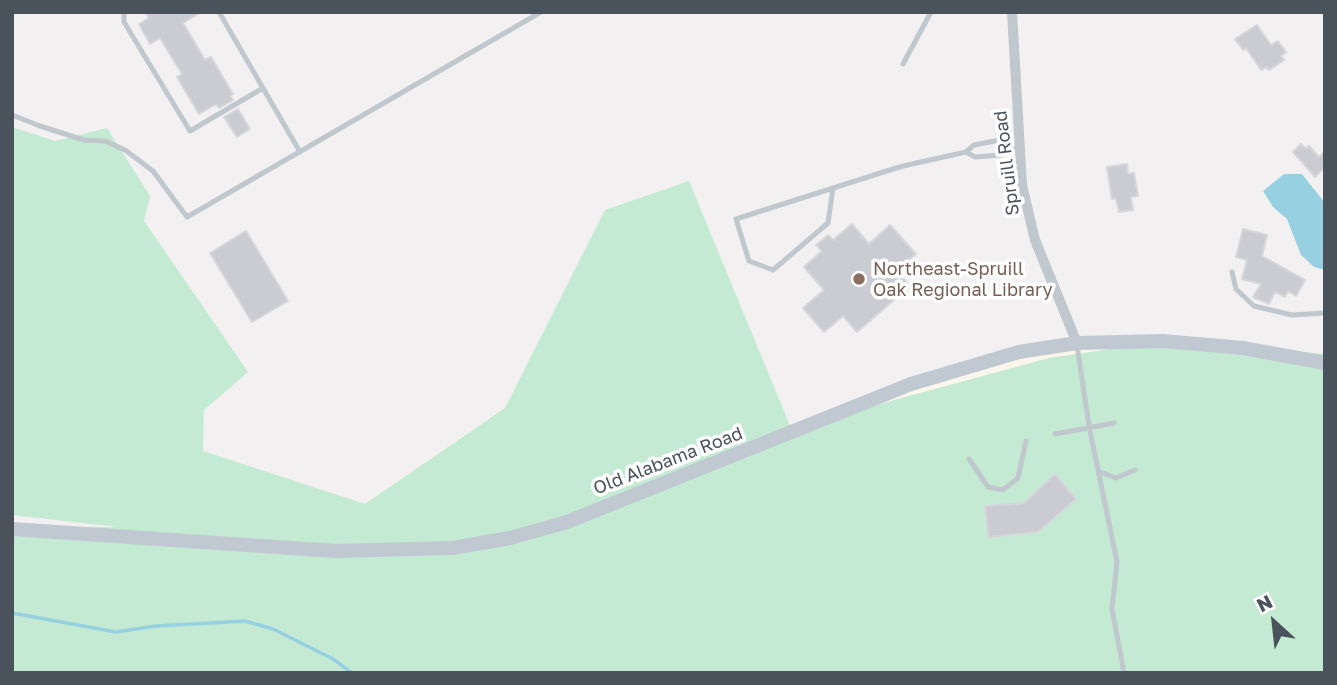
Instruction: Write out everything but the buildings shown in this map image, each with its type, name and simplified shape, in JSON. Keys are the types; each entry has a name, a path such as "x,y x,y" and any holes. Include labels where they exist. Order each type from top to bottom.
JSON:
{"main road":[{"name":"Old Alabama Road","path":"12,529 335,551 415,550 510,538 567,522 950,370 1019,352 1128,340 1202,343 1325,363"}],"street":[{"name":"Spruill Road","path":"1012,12 1014,148 1035,240 1077,344"}],"lane":[{"path":"124,12 124,22 190,131 263,88"},
{"path":"219,12 300,152"},
{"path":"12,115 40,127 84,140 105,141 125,150 153,171 187,217 541,12"},
{"path":"903,64 930,12"},
{"path":"833,188 828,223 773,270 749,261 736,219 833,188 903,166 966,152 974,145 1000,140 1014,148"},
{"path":"966,152 975,157 1001,155 1014,148"},
{"path":"1232,272 1236,289 1254,306 1293,315 1325,313"},
{"path":"1077,344 1089,426 1117,562 1112,609 1124,673"},
{"path":"1055,434 1114,423"},
{"path":"969,458 988,488 1003,490 1018,478 1026,441"},
{"path":"1100,472 1116,478 1135,470"}],"shaded area":[{"path":"1080,338 1171,340 956,383 791,428"}],"green space":[{"path":"12,127 55,141 107,128 150,196 144,221 248,372 204,410 203,451 365,504 505,408 605,210 689,181 791,428 1049,358 1171,340 1325,354 1325,673 12,673 12,527 118,527 12,515"}],"water":[{"path":"1284,174 1302,174 1325,203 1325,270 1314,267 1301,255 1287,219 1273,207 1263,191"}],"waterway":[{"path":"12,613 116,632 156,626 245,621 273,629 333,659 352,673"}],"place":[{"name":"Northeast-Spruill Oak Regional Library","path":"859,279"}]}
